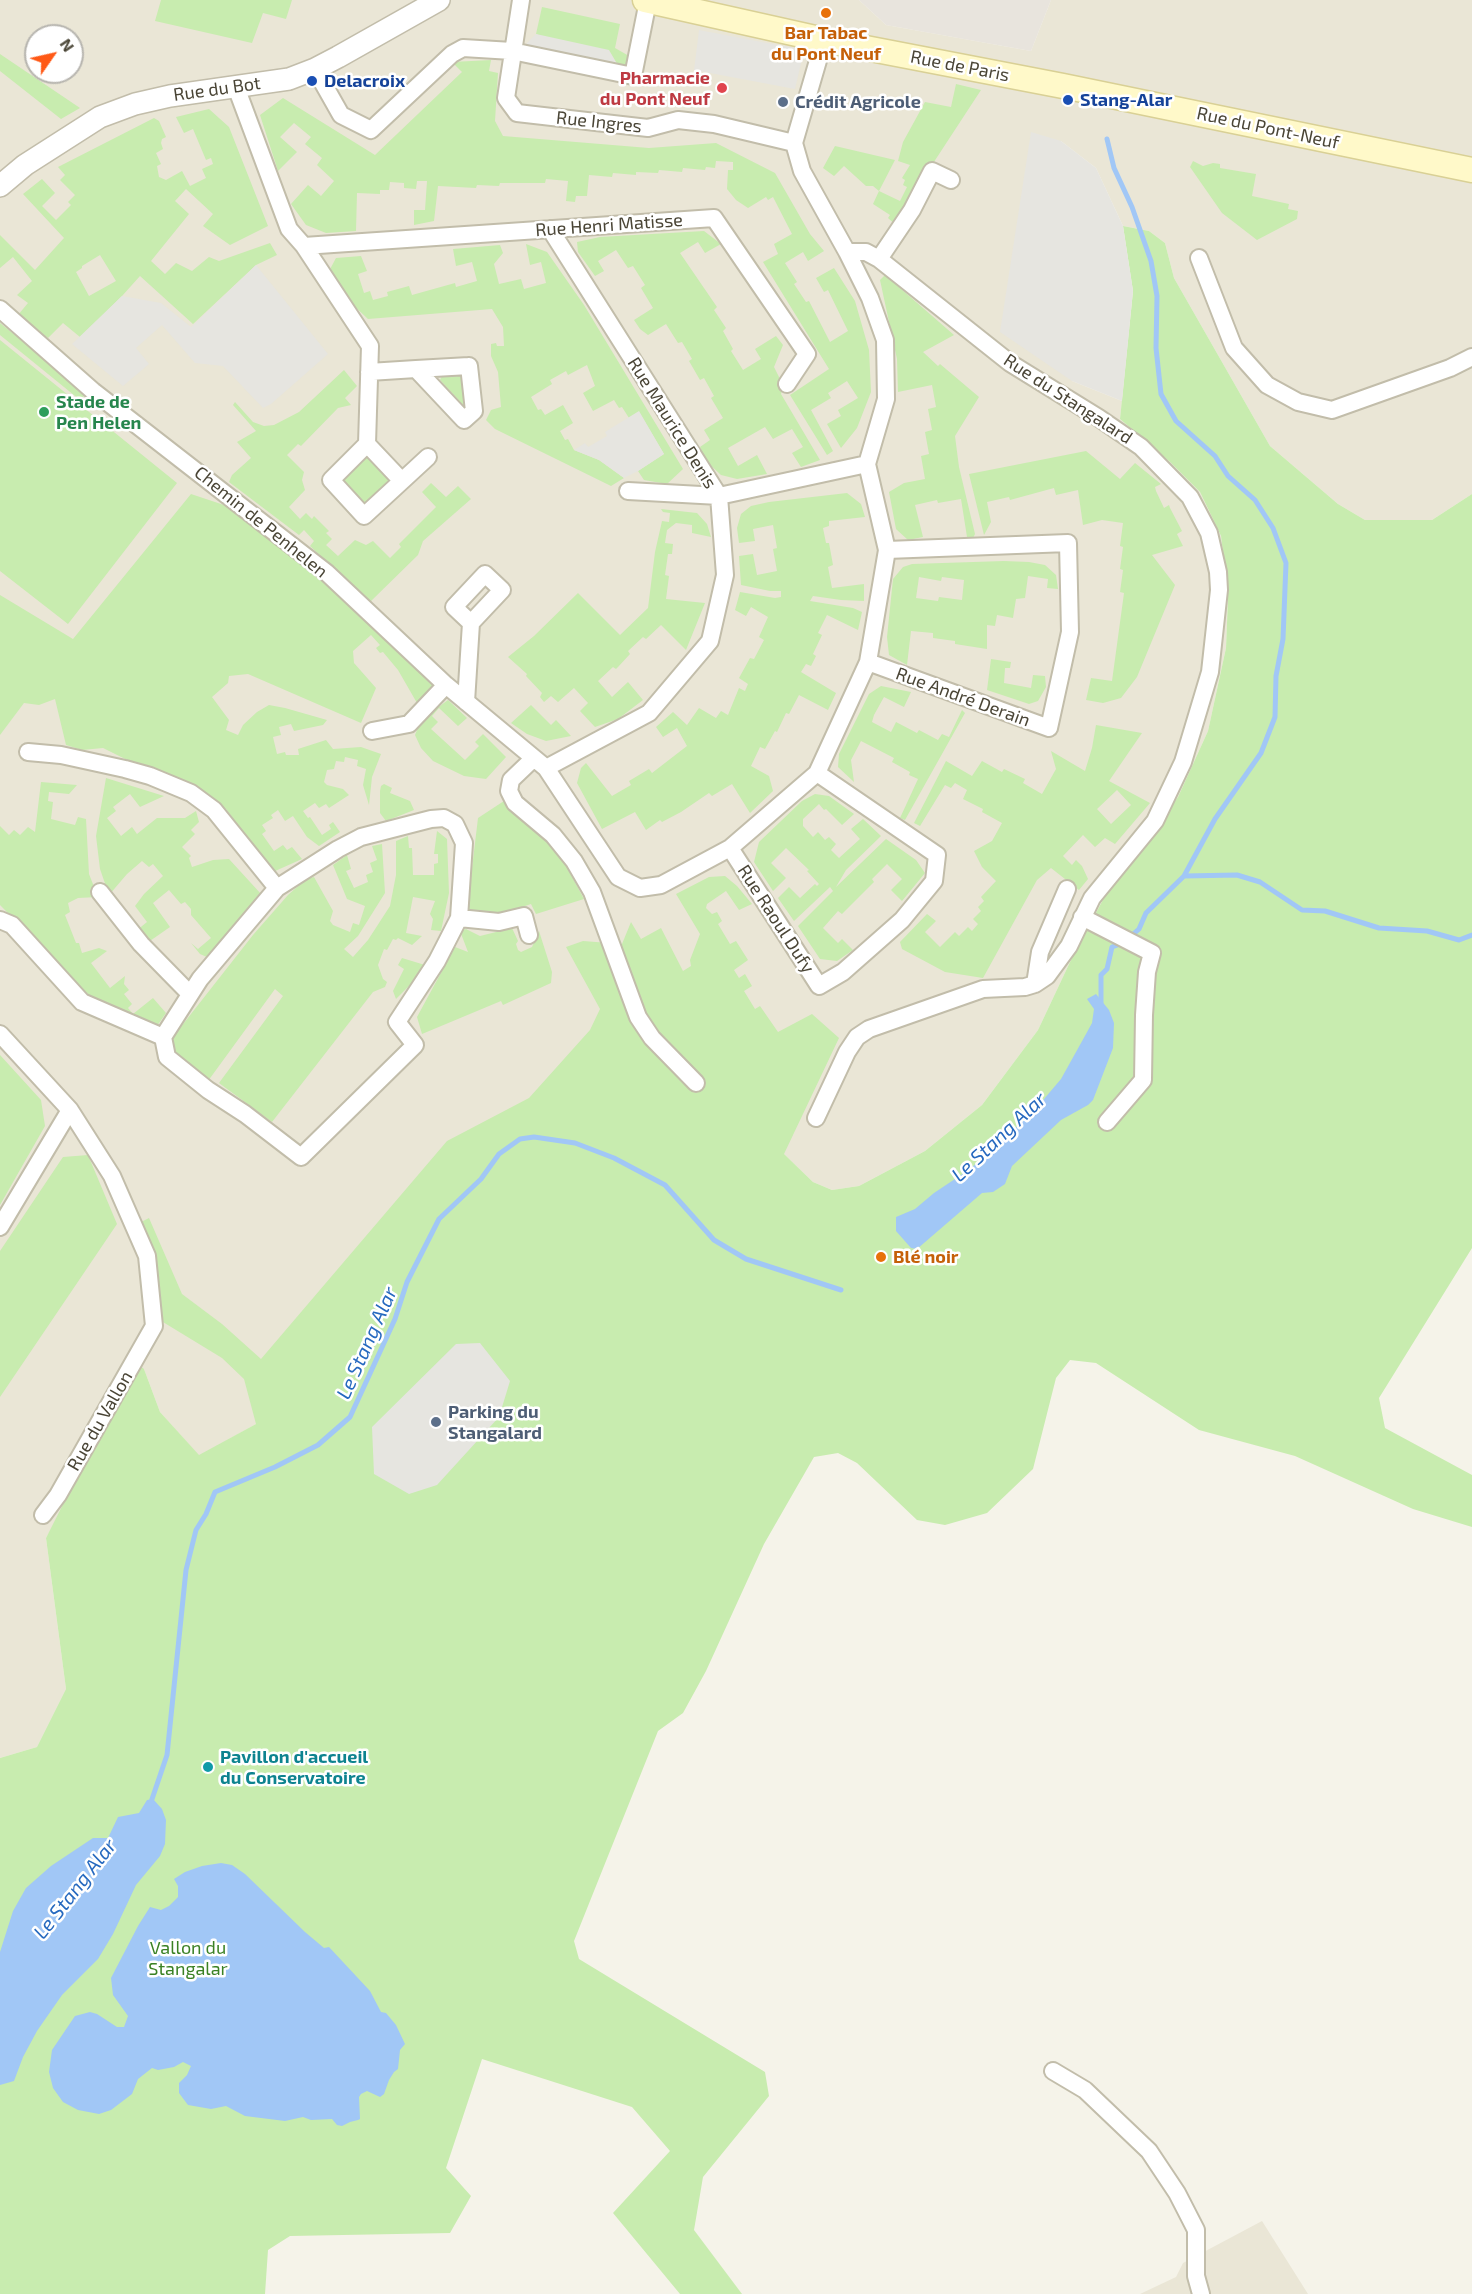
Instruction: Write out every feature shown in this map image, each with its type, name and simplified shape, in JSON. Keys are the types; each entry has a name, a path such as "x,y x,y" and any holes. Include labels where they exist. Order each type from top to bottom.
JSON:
{"main road":[{"name":"Rue de Paris","path":"646,0 824,40 1063,86"},
{"name":"Rue du Pont-Neuf","path":"1063,86 1472,170"}],"street":[{"name":"Rue du Bot","path":"2,181 100,117 135,104 161,98 289,79 315,69 439,0"},
{"name":"Rue Ingres","path":"521,0 507,98 517,113 648,128 678,120 714,124 794,143"},
{"path":"315,69 341,115 371,130 452,54 463,48 513,51 633,76 646,0"},
{"path":"817,773 868,662 887,550 867,464 886,399 885,340 870,298 802,171 794,143 824,40"},
{"path":"236,87 289,229 304,246 370,346 367,444 331,480 364,516 428,457"},
{"path":"847,252 866,252 879,259 912,210 932,171 951,180"},
{"name":"Rue Henri Matisse","path":"304,246 714,218 807,354 787,384"},
{"name":"Rue Maurice Denis","path":"540,763 649,713 710,641 725,575 719,496 550,229"},
{"path":"1199,258 1234,348 1267,385 1298,402 1332,411 1450,368 1472,357"},
{"name":"Rue du Stangalard","path":"879,259 1010,363 1099,417 1141,447 1190,497 1209,533 1218,572 1219,590 1210,672 1183,762 1155,820 1092,898 1069,946 1047,976 1035,984"},
{"name":"Chemin de Penhelen","path":"0,309 93,391 327,573 446,685 540,763 618,877 640,888 661,885 730,848 817,773"},
{"path":"369,372 416,369"},
{"path":"367,444 402,481"},
{"path":"628,491 719,496 867,464"},
{"name":"Rue André Derain","path":"868,662 1048,728 1070,632 1068,543 887,550"},
{"path":"466,702 471,623"},
{"path":"372,731 409,724 446,685"},
{"path":"28,752 61,755 150,776 191,793 213,810 278,888"},
{"path":"540,763 511,780 509,791 515,802 554,835 574,861 592,892 638,1017 652,1038 696,1083"},
{"name":"Rue Raoul Dufy","path":"730,848 819,986 843,972 902,920 934,881 937,855 817,773"},
{"path":"444,818 455,824 464,843 459,918 437,961 397,1022 416,1045 301,1157 245,1114 208,1090 167,1057 162,1037 200,979 278,888 338,849 361,837 431,819 444,818"},
{"path":"816,1118 847,1052 857,1037 869,1029 983,989 1035,984 1040,952 1067,890"},
{"path":"100,892 141,944 190,994"},
{"path":"459,918 499,922 524,916 529,935"},
{"path":"1082,916 1146,950 1143,1080 1107,1122"},
{"path":"0,920 12,925 82,1002 162,1037"},
{"path":"0,1034 70,1110 0,1227"},
{"name":"Rue du Vallon","path":"43,1515 58,1495 154,1326 147,1256 112,1176 70,1110"},
{"path":"1053,2072 1085,2090 1149,2151 1177,2193 1196,2230 1196,2276 1201,2294"}],"shaded area":[{"path":"0,0 859,0 886,25 1031,51 1051,0 1472,0 1472,494 1432,520 1365,520 1338,504 1270,446 1174,278 1165,243 1149,231 1123,226 1096,168 1061,141 1072,381 1122,401 1120,419 1170,462 1200,492 1221,536 1228,597 1226,648 1208,731 1178,797 1107,892 1038,1030 982,1105 925,1151 859,1186 832,1190 813,1182 767,1138 199,1456 160,1412 144,1369 46,1538 66,1689 37,1747 0,1758"},
{"path":"859,0 1051,0 1031,51 886,25"},
{"path":"699,30 804,50 795,89 694,70"},
{"path":"536,34 609,50 619,67 524,46"},
{"path":"1031,132 1061,141 1096,168 1123,226 1133,291 1122,401 1072,381 1000,332"},
{"path":"256,265 328,354 271,404 263,408 223,366 195,363 162,325 136,348 149,364 123,386 72,344 122,296 161,303 191,327"},
{"path":"639,411 664,454 638,471 624,478 599,460 574,450 585,443 588,447 607,436 605,432"},
{"name":"Parking du Stangalard","path":"480,1343 510,1381 499,1417 437,1485 409,1494 374,1474 372,1427 456,1344"},
{"path":"1262,2221 1308,2294 1140,2294 1176,2277 1183,2263"}],"green space":[{"path":"161,0 292,0 286,19 263,13 252,43 155,21"},
{"path":"542,7 620,24 615,48 629,56 625,66 619,67 536,34"},
{"path":"0,54 24,70 24,84 44,84 80,108 61,119 0,71"},
{"path":"491,60 489,71 498,73 495,121 503,136 649,148 716,143 775,173 810,234 824,251 808,261 803,252 785,263 797,282 794,284 806,302 809,301 830,342 848,331 828,290 824,292 816,278 834,268 855,301 869,350 871,392 857,428 841,448 827,424 841,416 838,410 858,398 847,381 828,393 831,398 811,410 833,451 827,455 790,395 829,369 763,262 778,254 774,244 792,234 773,197 768,200 766,197 748,208 736,200 727,189 728,170 733,170 733,162 716,161 715,168 706,167 705,170 683,168 682,172 659,170 658,173 636,172 636,175 613,173 612,177 589,175 587,196 576,196 575,202 566,201 568,181 546,179 545,183 500,183 499,186 477,185 476,188 438,186 434,221 414,225 414,210 425,210 427,181 417,181 416,189 404,188 404,183 390,182 389,190 380,190 380,194 357,193 356,231 326,233 306,225 291,204 308,185 321,196 334,181 317,165 322,158 305,144 311,137 294,123 280,137 297,152 278,171 260,115 283,98 375,155 462,72 452,62"},
{"path":"956,84 981,90 928,171 898,227 888,218 890,215 873,204 879,191 900,201 907,187 903,185 905,180 902,178 910,165 898,161 903,142 925,102 951,107"},
{"path":"209,109 229,127 268,226 230,245 203,226 213,214 186,189 175,201 189,214 151,261 165,274 176,263 192,271 209,257 219,261 270,243 277,255 256,265 193,324 140,276 80,337 63,323 48,338 18,315 28,303 17,295 32,281 13,257 0,268 0,235 35,270 64,238 23,194 42,179 55,193 42,206 56,220 71,205 68,202 75,195 60,180 65,175 58,167 154,118 159,121 166,137 161,143 163,149 156,153 161,164 157,166 159,177 166,180 182,171 190,186 206,178 202,169 213,164 211,158 206,160 193,129 184,133 176,117","holes":["100,255 116,281 89,296 76,272"]},
{"path":"835,146 895,160 879,191 873,186 866,186 844,166 834,176 823,168"},
{"path":"1193,161 1203,166 1213,163 1220,164 1220,168 1256,174 1252,196 1289,204 1288,209 1298,211 1297,219 1257,240 1222,213 1190,167"},
{"name":"Vallon du Stangalar","path":"1123,226 1149,231 1165,243 1174,278 1270,446 1338,504 1365,520 1432,520 1472,494 1472,1248 1379,1398 1385,1428 1472,1475 1472,1527 1413,1509 1295,1456 1199,1430 1096,1363 1070,1360 1056,1378 1033,1469 987,1513 945,1525 917,1520 857,1463 838,1453 814,1457 764,1544 706,1671 683,1713 658,1731 574,1941 579,1959 765,2072 769,2096 703,2177 694,2230 742,2294 680,2294 613,2213 670,2151 632,2107 482,2059 446,2168 471,2196 450,2233 290,2236 268,2250 265,2294 0,2294 0,1758 37,1747 66,1689 46,1538 98,1435 138,1364 144,1369 160,1412 199,1455 256,1424 244,1379 222,1358 158,1319 137,1224 149,1218 182,1294 222,1324 261,1359 447,1141 529,1098 590,1030 600,1009 566,947 583,941 622,944 631,922 641,939 661,928 683,971 691,966 690,960 700,934 676,894 709,877 725,876 752,904 739,910 726,891 707,904 706,908 712,914 717,912 722,921 718,924 730,944 736,941 748,960 734,970 739,978 745,974 752,986 744,991 755,1009 760,1006 778,1032 812,1014 839,1038 784,1154 813,1182 832,1190 859,1186 925,1151 982,1105 1038,1030 1107,892 1178,797 1208,731 1226,648 1228,597 1221,536 1200,492 1170,462 1120,419 1133,291"},
{"path":"704,231 721,244 705,253 698,242 680,253 717,307 714,310 726,328 723,331 733,349 731,351 743,370 761,359 755,349 776,336 783,345 774,367 783,385 781,394 820,460 801,467 792,453 803,447 792,429 773,439 765,427 728,448 738,466 757,455 767,474 737,479 721,475 706,461 700,447 710,440 704,430 723,418 711,398 714,396 704,378 700,380 689,361 692,359 682,342 678,343 666,324 648,335 640,329 634,320 653,308 641,288 645,285 633,266 628,268 616,250 598,261 604,271 595,276 578,252 577,242 600,237"},
{"path":"526,244 547,252 584,305 683,469 667,484 644,480 638,471 664,454 639,412 629,418 614,400 593,411 583,393 595,386 587,365 568,375 566,371 550,380 552,384 531,397 538,410 541,409 545,415 563,405 573,423 560,431 565,440 568,439 574,450 599,460 624,478 611,486 495,429 486,420 491,410 501,407 498,372 491,356 491,344 504,346 503,327 492,309 368,319 350,302 328,273 336,258 361,256 367,271 358,274 364,293 370,291 373,300 388,296 387,292 409,286 412,295 455,283 456,287 477,281 472,262 456,266 453,249 500,245 503,253 494,264 499,284 521,279 524,289 546,283 541,262 530,265"},
{"path":"885,275 954,335 923,352 979,397 955,436 959,467 975,534 973,538 967,537 961,499 938,503 937,500 915,505 923,537 908,540 896,529 889,492 904,483 925,479 921,456 929,454 925,432 932,430 928,409 936,407 932,385 898,392 897,359 880,280"},
{"path":"0,323 87,393 80,400 0,335"},
{"name":"Stade de Pen Helen","path":"0,340 177,483 68,624 0,571"},
{"path":"344,370 357,386 345,398 351,405 338,408 301,446 298,444 287,455 304,472 302,480 305,490 289,507 300,519 306,513 312,519 314,516 329,531 326,533 332,539 326,545 338,556 355,540 366,545 373,541 390,558 401,547 399,544 436,507 422,492 431,483 446,497 458,486 471,499 423,541 418,555 370,602 310,546 314,541 304,530 299,535 229,482 232,475 251,458 237,442 256,431 233,405 235,402 253,422 264,426 274,425 299,412"},
{"path":"442,376 466,376 466,408 440,380"},
{"path":"1086,451 1120,479 1135,463 1161,484 1155,487 1156,491 1164,508 1169,505 1182,531 1177,534 1183,546 1152,555 1175,585 1137,677 1121,698 1103,703 1086,700 1091,678 1112,681 1124,593 1120,592 1123,570 1120,569 1123,547 1120,546 1123,523 1102,520 1083,525 1078,490 1056,495 1054,488 1010,500 1009,497 987,502 991,522 984,535 969,474"},
{"path":"366,456 393,482 365,508 340,482"},
{"path":"847,493 861,504 865,517 829,521 829,526 823,528 826,543 829,543 833,565 828,567 832,588 864,584 864,601 813,596 810,601 853,608 862,612 858,630 827,615 818,633 822,635 813,654 816,656 811,666 806,664 801,672 836,693 828,710 799,695 765,749 760,747 751,766 769,776 773,791 750,813 732,784 712,796 709,793 681,812 662,822 660,820 646,830 635,812 602,829 577,783 581,768 586,763 612,796 631,785 629,781 649,769 652,773 687,746 677,728 663,737 656,727 673,712 687,725 699,708 716,718 721,711 728,715 739,688 745,691 748,684 739,678 750,658 754,659 764,640 759,637 768,617 751,607 746,616 735,610 740,592 775,598 781,597 781,591 741,585 739,556 753,554 757,575 777,571 773,549 777,548 773,525 753,529 755,541 739,543 737,528 741,514 751,506 769,502"},
{"path":"191,494 233,508 327,581 433,683 431,689 417,703 398,670 383,652 380,653 376,648 380,645 371,635 353,651 354,663 376,688 361,723 248,674 229,676 228,683 212,697 229,720 226,730 238,735 243,725 269,705 327,720 323,725 294,731 291,724 279,727 281,735 273,737 277,754 285,752 286,755 299,755 298,749 326,740 333,749 361,747 381,754 372,777 369,805 363,785 366,769 357,766 358,760 345,757 344,762 336,761 334,769 327,770 324,782 343,789 349,795 329,808 326,804 319,808 315,803 303,811 322,835 331,829 329,825 333,822 340,832 319,846 307,837 293,816 285,821 278,810 271,815 273,818 262,825 266,831 262,834 274,851 283,845 287,850 292,847 302,859 273,872 226,809 103,748 82,750 66,745 55,699 39,705 24,703 0,735 0,595 73,639"},
{"path":"661,509 697,513 707,524 711,537 692,533 692,525 676,523 667,530 665,543 673,544 672,554 668,554 665,575 669,576 666,599 705,603 686,650 661,625 628,651 630,654 616,669 613,667 598,681 612,697 628,682 643,700 618,719 595,727 580,711 588,703 574,688 558,702 551,696 544,702 540,697 542,693 526,676 527,674 508,657 534,636 578,593 620,635 648,608 655,552 662,521 669,522 670,513 663,512"},
{"path":"1029,562 1045,565 1056,575 1058,589 1047,588 1048,579 1028,576 1025,598 1016,599 1013,618 997,615 995,626 987,625 987,649 933,638 933,633 911,631 907,665 889,655 887,637 893,579 903,567 912,564","holes":["919,577 941,581 942,577 964,580 962,600 939,597 938,601 916,598"]},
{"path":"991,659 1011,662 1010,668 1005,668 1004,683 1031,688 1033,675 1045,676 1046,687 1038,701 1029,704 987,690"},
{"path":"881,686 911,692 904,707 884,697 874,715 872,722 891,732 896,722 917,733 919,730 938,740 942,734 949,737 962,710 965,713 905,820 900,818 918,779 892,762 894,758 861,741 851,760 854,782 838,767 839,754 869,694"},
{"path":"448,700 467,718 458,726 439,708 432,716 438,722 431,729 465,760 479,746 475,742 483,734 506,757 486,779 464,776 433,761 421,748 415,735 421,720"},
{"path":"531,705 551,725 556,720 571,736 546,741 527,734 511,723"},
{"path":"1096,725 1142,733 1109,781 1150,803 1115,844 1105,838 1095,847 1083,835 1063,856 1072,865 1076,860 1082,866 1088,879 1079,890 1051,868 1037,880 983,978 945,972 902,949 900,942 927,914 936,921 925,932 940,947 955,932 959,936 968,927 972,931 978,924 973,919 981,911 978,907 984,901 981,897 996,881 982,867 974,851 992,841 1002,823 982,812 983,809 963,799 967,790 955,783 951,788 945,785 920,826 914,823 946,761 972,776 982,761 1002,772 1004,769 1025,779 1023,783 1042,794 1056,769 1051,751 1085,771","holes":["1117,790 1131,805 1111,824 1097,809"]},
{"path":"106,778 164,796 140,807 130,794 113,807 116,811 107,818 121,836 132,827 137,834 157,818 185,818 196,811 199,822 191,830 195,834 182,847 191,856 189,858 192,867 213,860 229,859 261,894 209,958 200,954 191,943 198,949 211,938 191,915 191,909 185,902 181,904 169,890 153,903 170,927 147,943 136,931 147,922 135,906 163,876 153,864 149,867 142,861 109,895 100,869 96,836"},
{"path":"41,782 77,785 69,794 49,792 48,801 53,802 51,819 75,825 78,817 86,819 89,874 98,897 78,898 68,903 70,912 65,915 76,943 79,943 82,953 99,948 107,951 91,963 110,988 125,976 124,984 129,990 124,994 132,1004 128,1008 133,1014 153,998 166,1013 157,1026 100,1006 0,905 0,826 9,835 14,830 20,835 28,827 35,832"},
{"path":"384,784 392,788 390,793 410,801 414,810 386,821 380,813 380,791"},
{"path":"815,794 829,796 854,814 842,825 819,804 803,819 803,826 813,837 818,832 825,840 829,837 836,844 831,850 839,858 860,839 851,829 863,819 881,836 846,870 836,887 886,839 916,860 925,873 902,901 891,890 902,879 887,864 872,879 874,882 842,914 838,911 823,928 838,943 842,939 853,950 837,961 820,959 798,926 833,891 830,887 794,921 778,898 789,887 800,898 815,884 817,886 819,884 807,871 809,870 786,848 771,863 786,878 773,891 754,862 759,842 802,801"},
{"path":"507,799 556,847 584,899 536,914 531,904 489,918 470,915 467,910 478,818"},
{"path":"437,831 447,839 449,893 441,931 431,930 433,919 430,914 435,901 413,897 406,933 422,936 412,945 398,938 393,939 387,950 384,949 378,965 383,979 387,982 385,987 373,992 272,1122 219,1083 283,996 275,989 208,1081 171,1050 169,1042 253,935 288,895 306,879 314,877 333,911 330,921 333,925 350,932 353,923 359,925 365,906 347,899 333,865 347,855 351,869 346,871 354,888 368,882 366,875 373,872 370,863 377,860 372,846 382,844 385,893 358,936 344,949 353,957 368,940 390,906 396,875 396,841 408,836 409,848 412,848 413,875 434,875 434,864 438,863 438,854 434,854"},
{"path":"512,928 518,941 516,944 518,950 521,952 532,947 539,931 552,972 551,983 503,1005 501,1001 422,1034 417,1017 455,947 468,952 460,931 466,929 480,936"},
{"path":"402,958 425,965 420,975 396,999 393,991 404,969 398,965"},
{"path":"0,1055 41,1100 45,1126 0,1205"},
{"path":"88,1155 117,1224 0,1397 0,1251 63,1157"}],"water":[{"path":"1096,994 1109,1010 1114,1023 1113,1048 1093,1100 1061,1120 1012,1166 1005,1184 993,1192 982,1193 917,1249 911,1248 896,1231 896,1217 915,1209 970,1169 1033,1112 1061,1079 1092,1023 1094,1009 1087,999"},
{"path":"153,1799 162,1809 166,1820 165,1844 160,1856 136,1885 113,1934 98,1959 62,1995 37,2031 23,2057 14,2081 0,2085 0,1952 13,1911 26,1888 51,1866 93,1838 108,1838 118,1817 139,1813 147,1800"},
{"path":"221,1863 232,1865 245,1874 305,1932 324,1948 329,1947 370,1991 381,2012 386,2013 396,2025 405,2044 400,2050 398,2069 380,2097 367,2091 361,2094 359,2097 360,2119 342,2126 337,2125 332,2119 311,2120 303,2117 285,2121 245,2116 226,2106 211,2109 188,2105 179,2093 179,2083 187,2075 191,2066 183,2062 174,2067 158,2070 152,2068 138,2079 132,2094 111,2110 99,2114 78,2110 63,2102 53,2088 49,2072 52,2050 75,2016 90,2012 117,2027 124,2027 128,2016 113,1995 111,1978 150,1907 161,1910 178,1897 178,1886 174,1879 185,1872"}],"waterway":[{"path":"1107,139 1114,168 1132,207 1151,261 1157,296 1156,348 1161,394 1176,421 1215,456 1228,476 1255,500 1273,528 1286,563 1283,639 1276,676 1275,717 1261,753 1215,819 1184,876 1146,913 1139,929 1130,937"},
{"name":"Le Stang Alar","path":"1184,876 1237,875 1260,882 1302,910 1325,911 1379,928 1427,931 1459,940 1472,935"},
{"name":"Le Stang Alar","path":"1101,1007 1101,975 1107,969 1112,947 1123,943"},
{"name":"Le Stang Alar","path":"150,1805 167,1755 186,1570 196,1530 215,1492 275,1467 318,1445 350,1417 395,1319 407,1282 439,1219 481,1179 499,1154 520,1139 534,1137 575,1143 614,1158 665,1185 714,1240 746,1259 841,1290"}],"place":[{"name":"Bar Tabac du Pont Neuf","path":"826,13"},
{"name":"Delacroix","path":"312,81"},
{"name":"Pharmacie du Pont Neuf","path":"722,88"},
{"name":"Stang-Alar","path":"1068,100"},
{"name":"Crédit Agricole","path":"783,102"},
{"name":"Stade de Pen Helen","path":"44,412"},
{"name":"Blé noir","path":"881,1257"},
{"name":"Parking du Stangalard","path":"436,1422"},
{"name":"Pavillon d'accueil du Conservatoire","path":"208,1767"}]}
